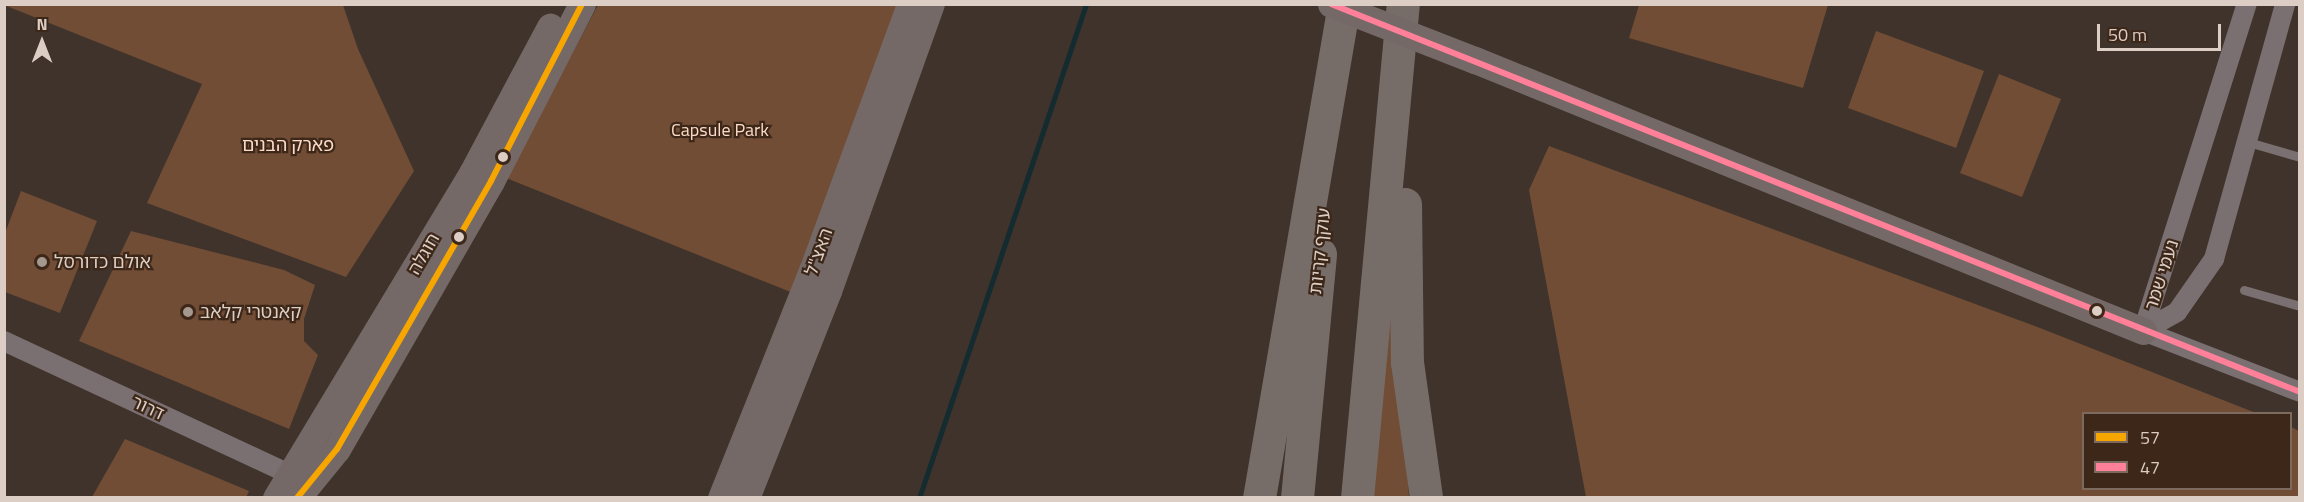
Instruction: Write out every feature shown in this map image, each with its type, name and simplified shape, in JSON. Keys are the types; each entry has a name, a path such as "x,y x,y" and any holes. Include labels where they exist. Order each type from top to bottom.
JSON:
{"highway":[{"path":"1259,498 1345,4"},
{"name":"עוקף קריות","path":"1297,498 1345,4"},
{"path":"1357,498 1403,4"},
{"path":"1412,4 1404,310 1413,422 1426,498"}],"street":[{"name":"חוגלה","path":"294,486 472,173 562,4"},
{"name":"חוגלה","path":"276,498 294,486 343,438 491,181 582,4"},
{"name":"האצ\"ל","path":"721,498 812,271 910,4"},
{"name":"האצ\"ל","path":"746,498 828,291 931,4"},
{"path":"1331,4 2300,392"},
{"name":"נעמי שמר","path":"2143,331 2247,4"},
{"name":"נעמי שמר","path":"2143,331 2177,312 2207,274 2248,142 2285,4"},
{"name":"דרור","path":"4,341 294,486"}],"lane":[{"path":"2248,142 2300,157"},
{"path":"2244,290 2300,306"}],"green space":[{"path":"1639,4 1828,5 1803,88 1629,38"},
{"name":"פארק הבנים","path":"4,5 343,5 358,49 414,171 346,277 147,203 202,84"},
{"name":"Capsule Park","path":"598,5 899,5 793,293 506,178"},
{"path":"1876,31 1984,71 1956,148 1848,108"},
{"path":"1999,74 2061,99 2022,197 1960,173"},
{"path":"1549,146 2040,328 2253,412 2082,412 2082,490 2292,490 2292,428 2299,431 2299,497 1586,497 1529,190"},
{"name":"אולם כדורסל","path":"21,191 97,221 60,313 5,292 5,233"},
{"path":"131,231 284,270 315,285 304,319 304,341 318,355 289,429 79,341"},
{"path":"1393,269 1409,497 1373,498"},
{"path":"125,439 249,491 246,498 92,497"}],"waterway":[{"path":"919,498 1086,4"}],"transit line":[{"name":"57","path":"297,498 337,449 491,181 582,4"},
{"name":"47","path":"1331,4 2300,392"}],"place":[{"name":"אולם כדורסל","path":"42,262"},
{"name":"קאנטרי קלאב","path":"188,312"}]}
